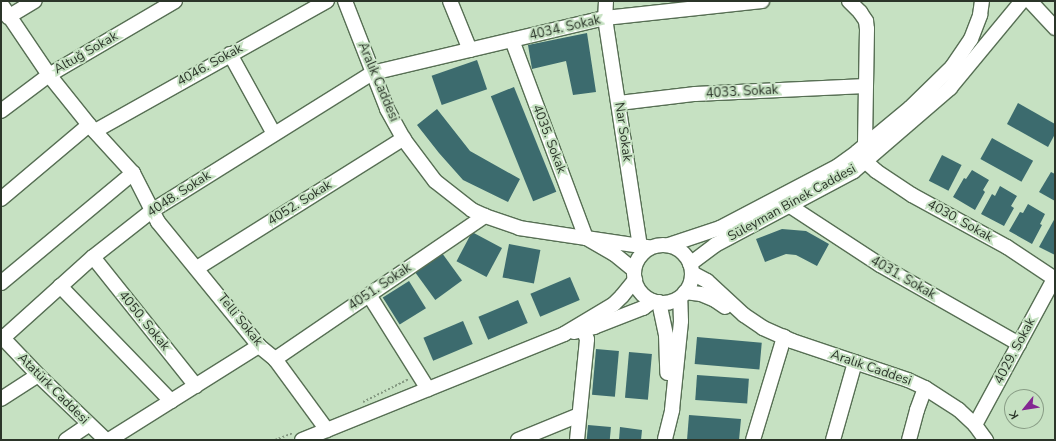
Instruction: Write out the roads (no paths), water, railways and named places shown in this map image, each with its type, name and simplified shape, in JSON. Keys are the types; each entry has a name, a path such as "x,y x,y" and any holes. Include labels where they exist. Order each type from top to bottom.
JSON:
{"street":[{"path":"8,17 35,1"},
{"name":"Altuğ Sokak","path":"1,111 49,75 175,1"},
{"name":"4046. Sokak","path":"1,199 92,128 327,1"},
{"name":"Aralık Caddesi","path":"345,1 387,109 404,138 435,181 472,210 519,228 645,247"},
{"path":"450,1 470,50"},
{"name":"Nar Sokak","path":"606,1 605,18 645,247"},
{"name":"4034. Sokak","path":"372,73 605,18 762,1"},
{"path":"849,1 860,12 866,21 867,29 865,145"},
{"name":"Süleyman Binek Caddesi","path":"669,245 720,228 766,205 838,166 865,145 910,108 952,67 971,39 982,1"},
{"name":"Süleyman Binek Caddesi","path":"691,268 715,245 854,171 950,88 1022,1"},
{"path":"1030,1 1055,28"},
{"name":"Telli Sokak","path":"1,4 8,17 49,75 92,128 133,173 158,222 259,346 275,359 327,430"},
{"name":"4035. Sokak","path":"512,40 586,238"},
{"path":"230,54 274,134"},
{"name":"4048. Sokak","path":"2,337 93,257 153,210 372,73"},
{"name":"4033. Sokak","path":"619,103 695,94 866,86"},
{"name":"4052. Sokak","path":"197,268 404,138"},
{"name":"4030. Sokak","path":"865,161 876,171 912,195 1008,247 1055,278"},
{"path":"1,283 133,173"},
{"name":"4031. Sokak","path":"790,206 880,265 1019,344"},
{"name":"4051. Sokak","path":"275,359 485,216"},
{"path":"586,238 614,254 634,275 638,289 644,296 656,302 666,335 668,365 664,403 665,439"},
{"path":"298,436 327,430 564,334 614,304 622,296 634,275 637,261 643,253 645,247 669,245 682,252 691,268 691,282 683,295 672,302 656,302 583,330 564,334"},
{"name":"4050. Sokak","path":"93,257 196,386"},
{"name":"Aralık Caddesi","path":"691,268 744,315 764,328 784,337 908,380 925,388 959,410 975,425 986,440"},
{"name":"4029. Sokak","path":"975,425 1055,278"},
{"path":"60,286 171,401"},
{"name":"Aralık Caddesi","path":"683,295 701,294 715,300 731,311 744,315"},
{"path":"369,295 428,389"},
{"path":"665,439 672,410 683,295"},
{"path":"577,440 587,339 583,330"},
{"name":"Atatürk Caddesi","path":"2,337 88,425 107,440"},
{"path":"753,440 784,337"},
{"path":"107,440 259,346"},
{"path":"833,440 855,362"},
{"path":"1,400 38,375"},
{"path":"909,440 925,388"},
{"path":"518,440 579,415"},
{"path":"66,440 88,425"}]}
